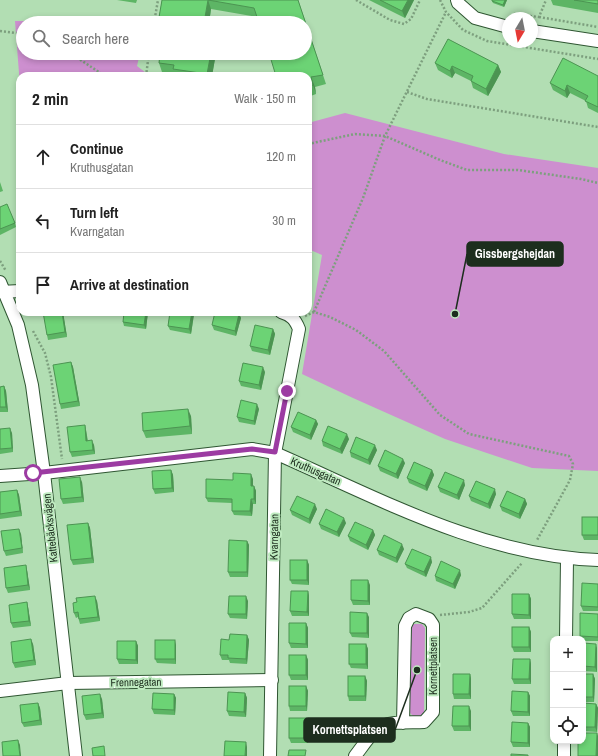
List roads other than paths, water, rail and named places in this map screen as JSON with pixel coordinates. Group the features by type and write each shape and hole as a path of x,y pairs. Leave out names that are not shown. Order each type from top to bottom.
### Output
{"street":[{"path":"457,0 458,3 475,18 502,25"},
{"path":"538,32 598,41"},
{"path":"2,289 16,291"},
{"name":"Kattebäcksvägen","path":"2,289 18,325 32,384 44,473 76,756"},
{"name":"Kvarngatan","path":"270,756 275,452 299,329 295,320 290,316"},
{"name":"Kruthusgatan","path":"0,476 64,471 252,449 275,452 421,518 475,537 531,552 567,559 598,560"},
{"path":"566,636 567,559"},
{"name":"Kornettplatsen","path":"355,756 378,728 390,724 424,722 433,712 433,625 429,619 416,614 409,618 405,626 403,723"},
{"name":"Frennegatan","path":"0,691 68,683 272,680"},
{"path":"564,744 564,756"}],"place":[{"name":"Gissbergshejdan","path":"455,314"},
{"name":"Kornettsplatsen","path":"417,670"}]}
